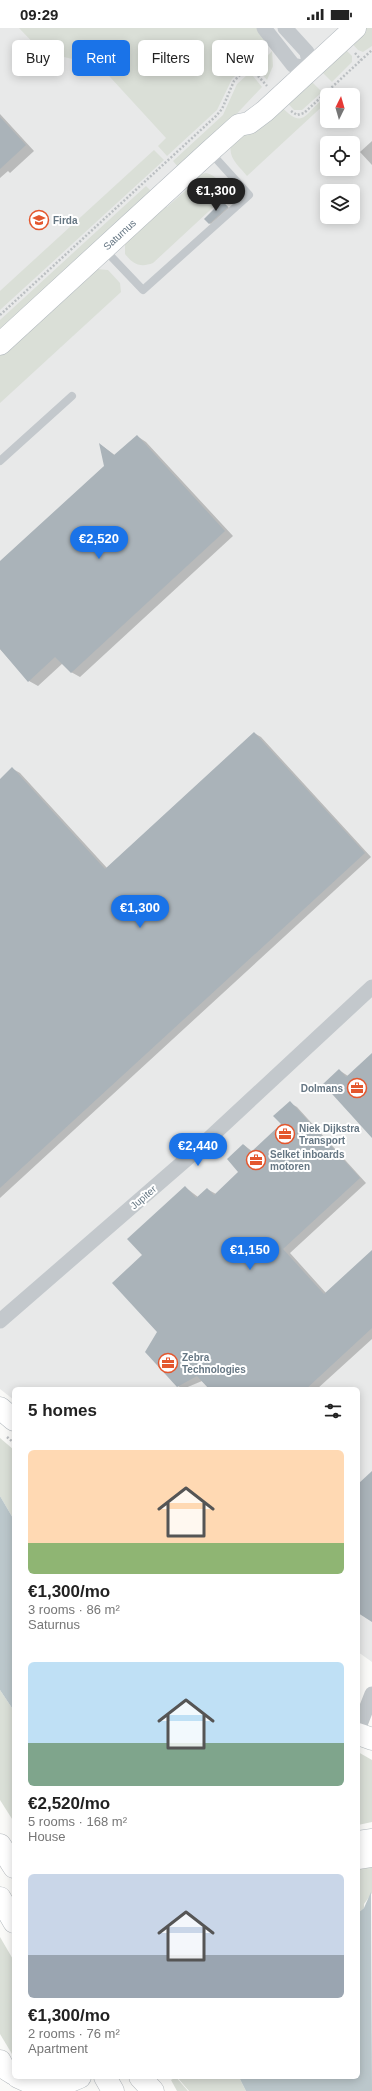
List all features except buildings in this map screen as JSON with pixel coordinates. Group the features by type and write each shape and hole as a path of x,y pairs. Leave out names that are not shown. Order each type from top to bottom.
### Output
{"main road":[{"name":"Saturnus","path":"0,344 239,125 249,123 265,111 303,62 333,28"},
{"name":"Saturnus","path":"303,62 355,28"},
{"path":"0,1408 12,1418"},
{"path":"360,1842 372,1840"},
{"path":"0,1845 12,1863"},
{"path":"360,1858 372,1856"},
{"path":"0,1898 12,1919"},
{"path":"9,2070 14,2091"},
{"path":"25,2079 38,2086 52,2089 75,2079"},
{"path":"106,2079 113,2091"},
{"path":"141,2079 148,2091"},
{"path":"142,2079 153,2091"}],"street":[{"path":"264,28 303,62"},
{"path":"285,28 303,62"},
{"name":"Jupiter","path":"0,1321 189,1157 372,987"},
{"path":"363,1728 372,1694"}],"lane":[{"path":"104,248 144,290 249,195 210,151"},
{"path":"0,461 72,396"}],"path":[{"path":"287,107 294,114 304,113 372,50"},
{"path":"0,315 216,116 222,109 234,80 238,76"},
{"path":"258,76 265,84"}],"shaded area":[{"path":"0,28 372,28 372,1662 360,1653 360,1387 12,1387 12,1398 0,1389"},
{"path":"19,28 257,28 267,40 212,40 212,76 235,76 232,79 217,110 167,156 158,146 166,138 109,76 130,76 130,40 72,40 72,59 64,57 64,40 30,40"},
{"path":"362,28 372,28 372,46 363,52 358,50 349,40"},
{"path":"342,46 352,56 352,62 332,82 318,68"},
{"path":"272,51 273,66 267,80 263,76 268,76 268,55"},
{"path":"246,76 253,76 262,87 229,122 179,168 173,161 223,115 237,84"},
{"path":"308,78 320,90 320,94 302,110 294,110 284,99"},
{"path":"319,102 320,108 247,176 235,162 230,150 231,145 279,104 288,113 300,118 304,117"},
{"path":"154,150 164,160 0,310 0,291"},
{"path":"206,173 211,174 218,179 222,191 221,200 153,263 141,265 134,263 125,254 125,243 165,205 167,207 192,185 189,182 198,175"},
{"path":"146,186 152,192 0,332 0,320"},
{"path":"97,269 108,270 120,283 121,292 0,403 0,355 90,272"},
{"path":"0,1438 12,1448 12,1517 0,1496"},
{"path":"0,1496 12,1517 12,1708 0,1690"},
{"path":"0,1690 12,1708 12,1819 0,1800"},
{"path":"360,1753 372,1760 372,1822 360,1825"},
{"path":"372,1863 372,1893 364,1904 364,1908 360,1911 360,1866"},
{"path":"371,1892 372,2091 246,2091 240,2079 360,2079 360,1911 364,1908"},
{"path":"0,1937 12,1958 12,2054 0,2034"},
{"path":"178,2079 188,2091 177,2091 171,2080"},
{"path":"179,2079 240,2079 246,2091 189,2091"}],"place":[{"name":"Firda","path":"39,220"},
{"name":"Dolmans","path":"357,1088"},
{"name":"Niek Dijkstra Transport","path":"285,1134"},
{"name":"Selket inboards motoren","path":"256,1160"},
{"name":"Zebra Technologies","path":"168,1363"}]}
